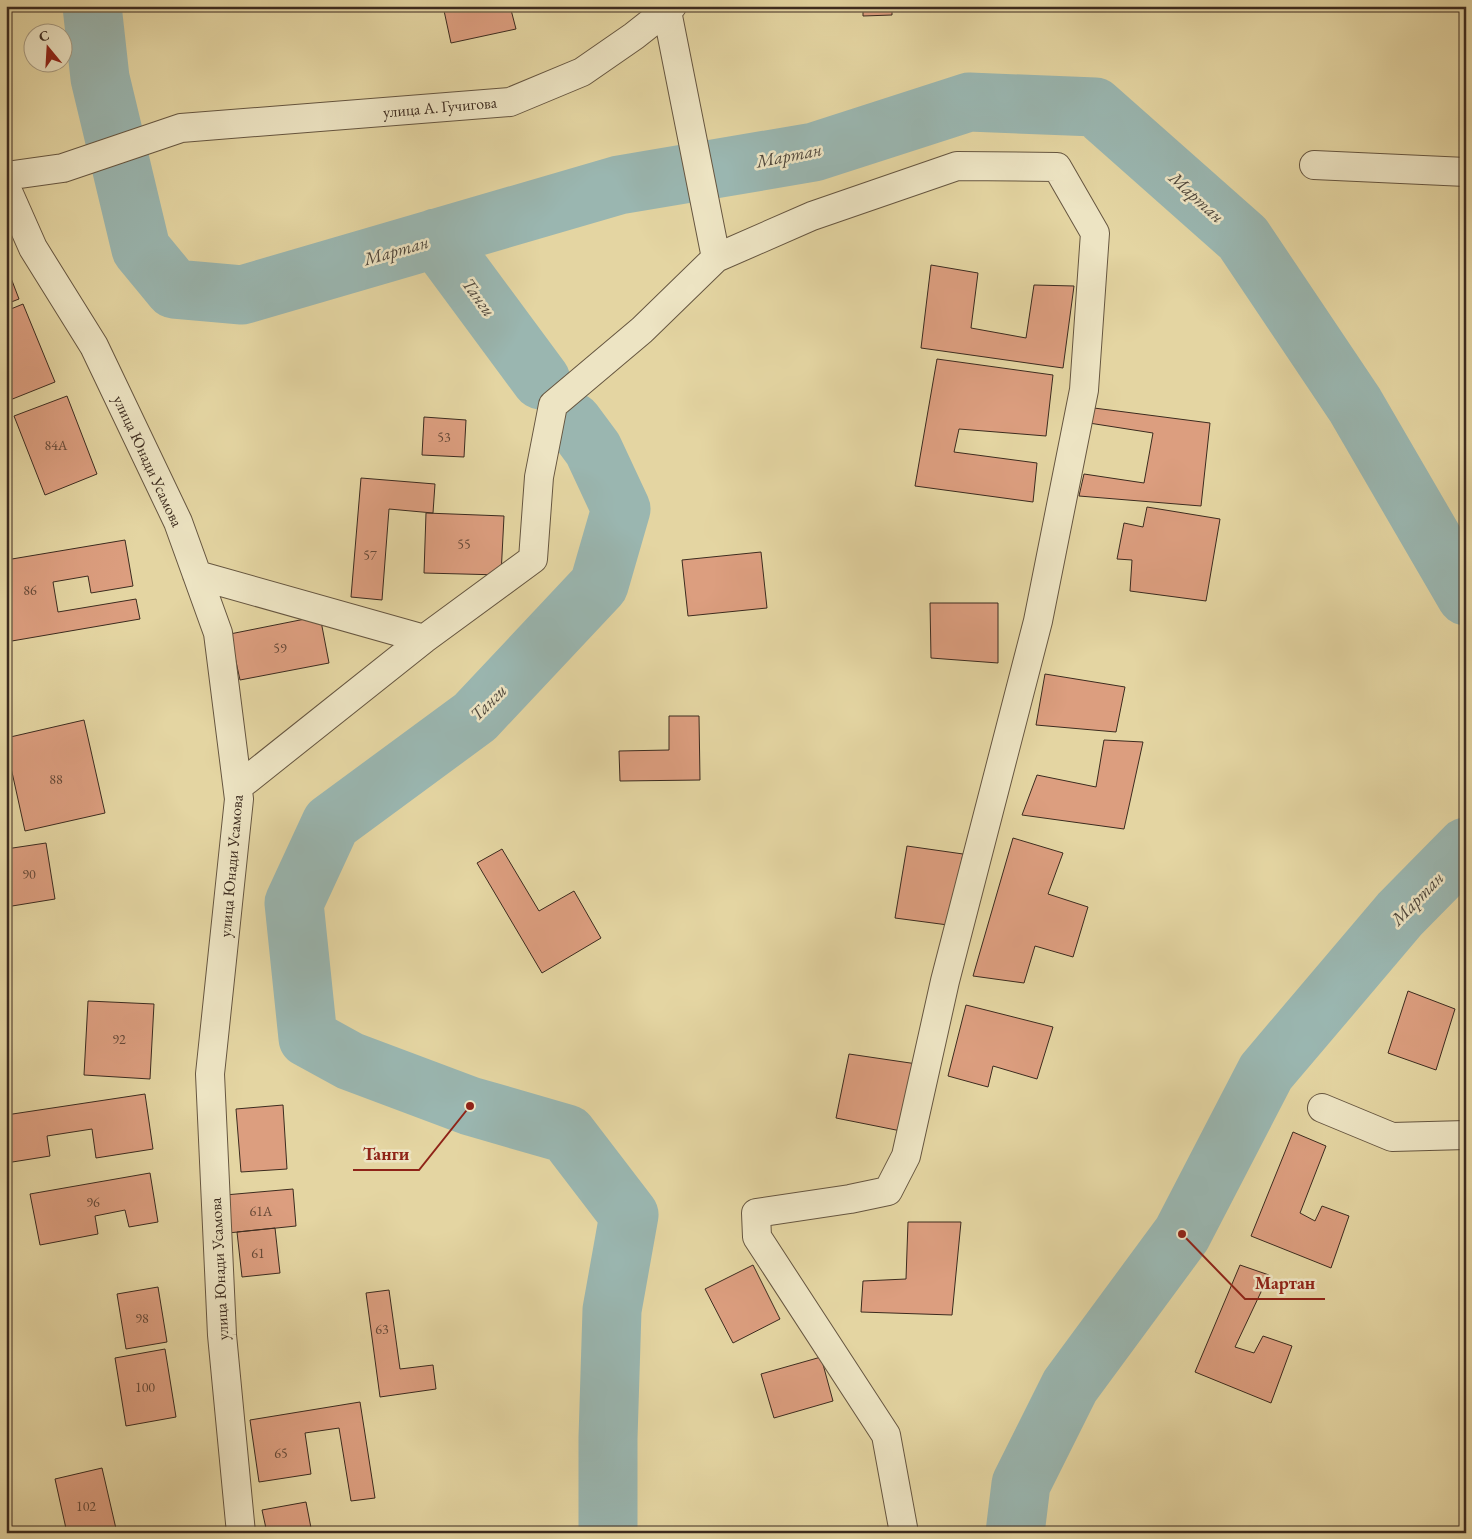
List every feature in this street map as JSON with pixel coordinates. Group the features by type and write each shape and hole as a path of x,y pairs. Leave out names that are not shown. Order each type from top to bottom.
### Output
{"street":[{"path":"670,8 688,118 716,258"},
{"name":"улица А. Гучигова","path":"6,176 63,168 181,128 510,102 582,72 670,8"},
{"path":"1314,165 1466,172"},
{"path":"238,787 424,639 533,559 539,477 553,405 642,330 716,258 812,216 957,166 1057,167 1095,233 1084,390 1040,612 945,981 906,1156 888,1191 850,1199 756,1213 757,1237 886,1434 904,1533"},
{"name":"улица Юнади Усамова","path":"6,187 33,248 94,346 178,522 218,633 239,799 210,1074 222,1336 241,1533"},
{"path":"197,575 424,639"},
{"path":"1322,1108 1392,1137 1466,1134"}],"building":[{"path":"443,6 510,6 516,29 451,43"},
{"path":"863,6 892,6 892,15 863,16"},
{"path":"6,265 19,299 6,304"},
{"path":"931,265 978,273 971,328 1026,338 1034,285 1074,286 1063,368 921,348"},
{"path":"23,304 55,382 10,400 6,390 6,311"},
{"path":"937,359 1053,375 1046,436 959,429 954,452 1037,463 1033,502 915,486"},
{"path":"67,396 97,474 45,495 14,416"},
{"path":"1094,408 1210,423 1201,506 1079,496 1084,474 1144,483 1153,433 1089,423"},
{"path":"424,417 466,420 464,457 422,455"},
{"path":"361,478 435,484 433,513 389,509 382,600 351,597"},
{"path":"1147,507 1220,519 1206,601 1130,591 1132,560 1117,559 1124,523 1143,527"},
{"path":"426,513 504,516 501,575 424,573"},
{"path":"125,540 133,586 91,593 88,576 53,582 58,612 136,599 140,619 6,642 6,560"},
{"path":"761,552 767,608 688,616 682,560"},
{"path":"930,603 998,603 998,663 931,658"},
{"path":"320,616 329,663 240,680 230,634"},
{"path":"1045,674 1125,687 1116,732 1036,725"},
{"path":"669,716 699,716 700,780 620,781 619,751 669,750"},
{"path":"84,720 105,813 25,831 6,738"},
{"path":"1104,740 1143,742 1124,829 1022,815 1037,775 1096,787"},
{"path":"1013,838 1063,853 1048,894 1088,907 1073,957 1035,946 1024,983 973,976"},
{"path":"46,843 55,899 6,907 6,849"},
{"path":"907,846 963,854 948,925 895,918"},
{"path":"502,849 539,911 574,891 601,938 542,973 477,863"},
{"path":"1408,991 1455,1009 1436,1070 1388,1053"},
{"path":"88,1001 154,1004 150,1079 84,1075"},
{"path":"966,1005 1053,1027 1037,1079 993,1066 988,1087 948,1076"},
{"path":"849,1054 917,1064 901,1131 836,1118"},
{"path":"145,1094 153,1149 96,1158 92,1129 47,1136 50,1156 6,1163 6,1115"},
{"path":"283,1105 287,1169 241,1172 236,1109"},
{"path":"1293,1132 1326,1146 1300,1213 1315,1221 1322,1206 1349,1216 1331,1268 1251,1236"},
{"path":"150,1173 158,1222 129,1227 125,1210 95,1216 98,1234 40,1245 30,1194"},
{"path":"293,1189 296,1226 228,1233 225,1195"},
{"path":"908,1222 961,1222 952,1315 861,1312 863,1281 906,1279"},
{"path":"275,1228 280,1273 242,1277 237,1232"},
{"path":"753,1265 780,1319 733,1343 705,1289"},
{"path":"1240,1265 1269,1275 1235,1347 1254,1353 1263,1336 1292,1346 1271,1403 1195,1372"},
{"path":"158,1287 167,1342 126,1349 117,1294"},
{"path":"389,1290 400,1369 433,1365 436,1389 380,1397 366,1293"},
{"path":"165,1349 176,1417 126,1426 115,1358"},
{"path":"821,1357 833,1401 774,1418 761,1374"},
{"path":"360,1402 375,1498 351,1501 339,1428 305,1433 311,1474 259,1482 250,1420"},
{"path":"102,1468 117,1533 67,1533 55,1479"},
{"path":"306,1502 312,1533 267,1533 262,1510"}],"waterway":[{"name":"Мартан","path":"92,6 100,78 141,249 174,289 242,295 619,185 814,152 969,102 1095,107 1243,238 1355,405 1466,596"},
{"name":"Танги","path":"436,238 541,380"},
{"name":"Танги","path":"573,422 593,449 621,509 599,585 475,717 331,823 294,903 308,1038 350,1061 470,1106 567,1134 629,1215 612,1310 608,1438 608,1533"},
{"name":"Мартан","path":"1015,1533 1021,1484 1070,1386 1182,1234 1266,1072 1400,914 1466,847"}],"place":[{"name":"Танги","path":"470,1106"},
{"name":"Мартан","path":"1182,1234"}]}
